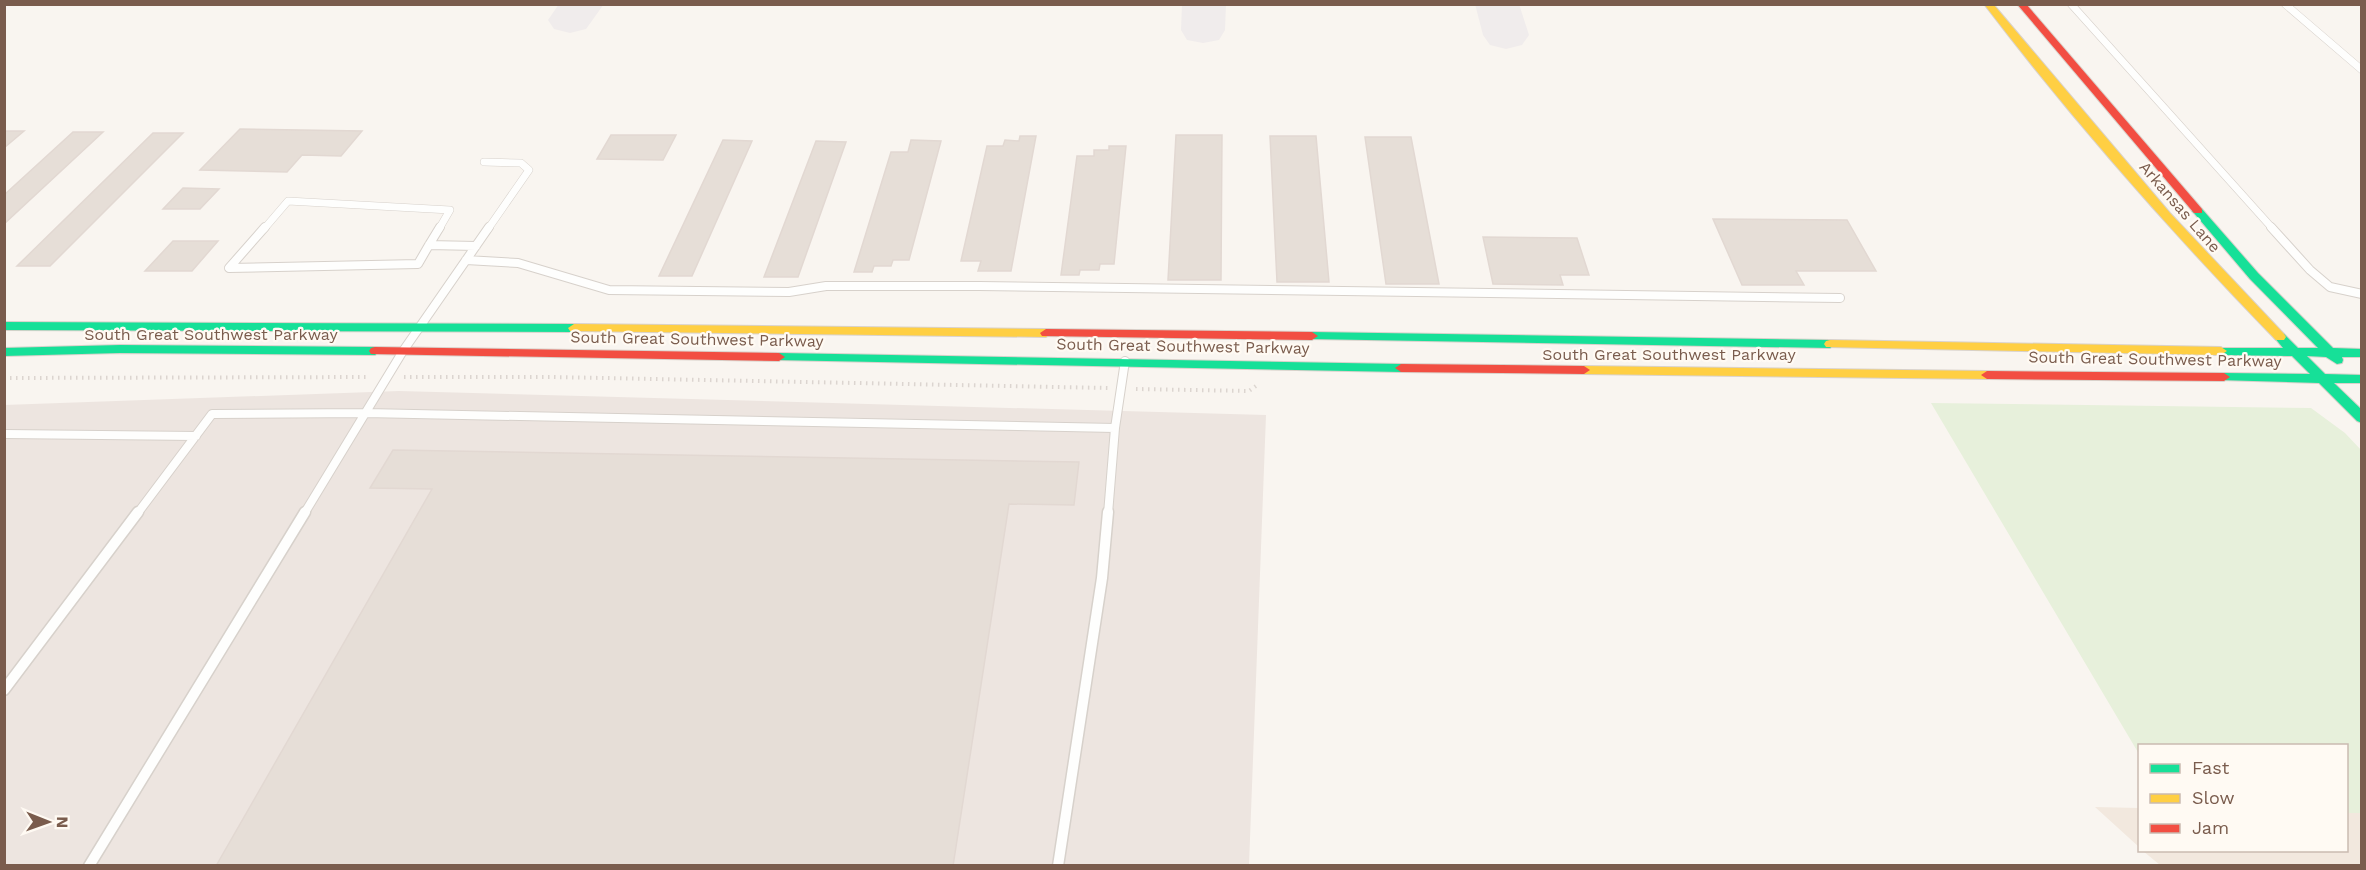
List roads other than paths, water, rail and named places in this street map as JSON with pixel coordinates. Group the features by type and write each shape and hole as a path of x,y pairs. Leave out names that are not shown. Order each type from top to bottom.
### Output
{"main road":[{"name":"Arkansas Lane","path":"1988,4 2130,176 2218,275 2361,418"},
{"name":"Arkansas Lane","path":"2021,4 2254,276 2360,380"},
{"name":"South Great Southwest Parkway","path":"4,326 420,326 1462,353 1892,372 2360,380"},
{"name":"South Great Southwest Parkway","path":"4,352 120,349 403,351 1125,361 1877,346 2361,353"},
{"path":"1877,346 1892,372"}],"lane":[{"path":"2071,4 2310,270 2330,287 2361,294"},
{"path":"2285,4 2361,70"},
{"path":"89,866 403,351 530,170 521,164 484,162"},
{"path":"288,201 450,210 429,245 418,264 229,268 288,201"},
{"path":"429,245 476,246"},
{"path":"466,260 518,263 609,290 789,292 826,286 991,286 1840,298"},
{"path":"1058,866 1102,578 1115,428 1125,361"},
{"path":"4,690 212,414 366,413 1115,428"},
{"path":"4,434 196,436"}]}
